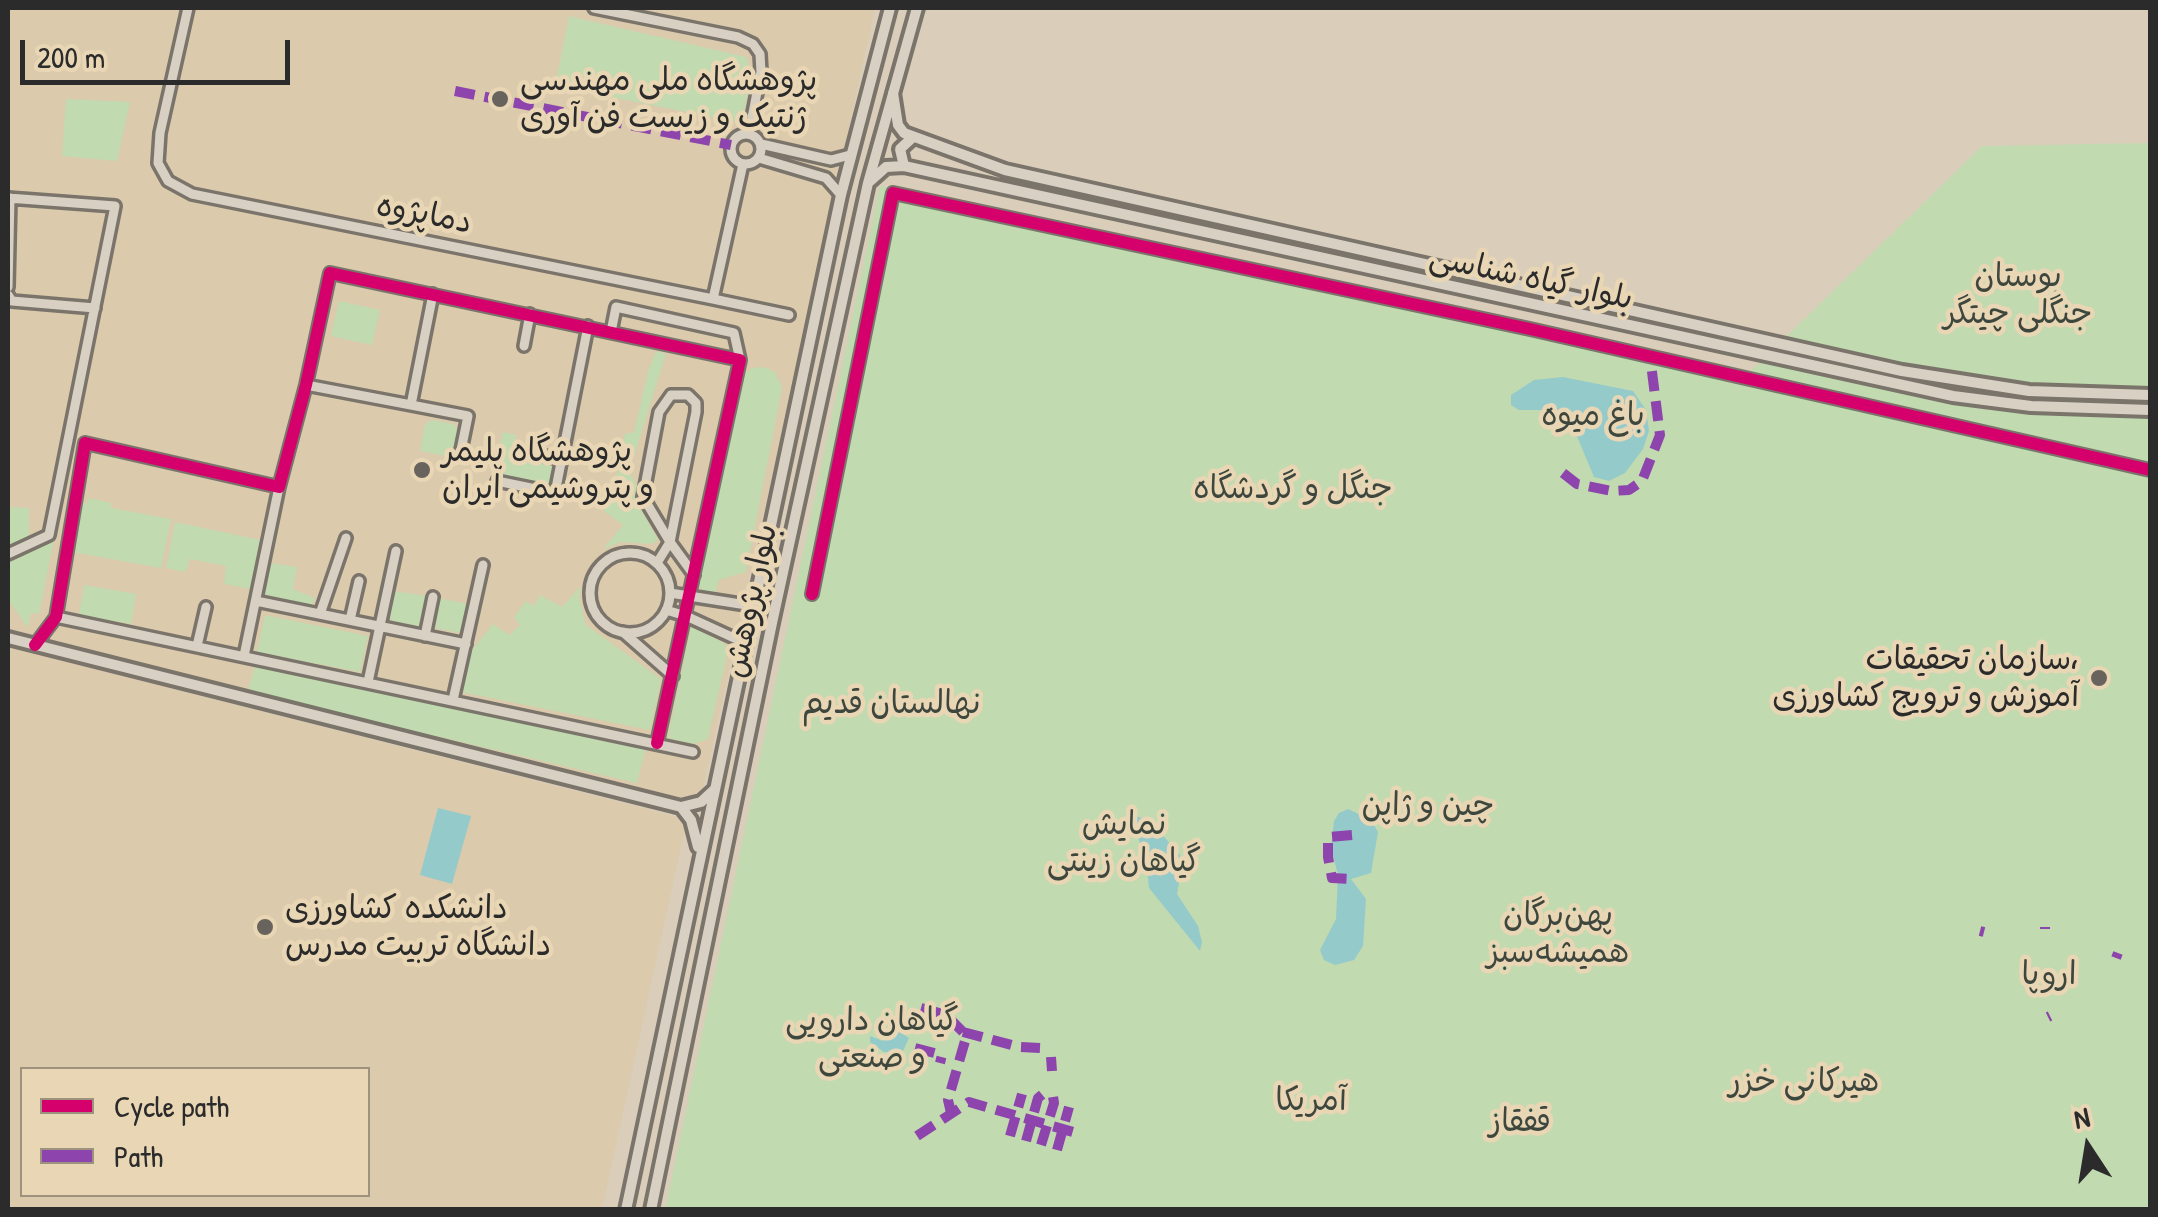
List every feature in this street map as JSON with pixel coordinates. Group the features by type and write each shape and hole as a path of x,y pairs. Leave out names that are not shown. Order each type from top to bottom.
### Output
{"street":[{"name":"دماپژوه","path":"188,8 160,133 158,163 168,181 192,194 714,299"},
{"path":"594,8 753,44 760,54 761,72 749,134"},
{"name":"بلوار پژوهش","path":"626,1210 841,196 888,8"},
{"name":"بلوار پژوهش","path":"650,1210 868,183 917,11"},
{"path":"868,183 886,167 904,166 900,148 912,138 898,126 893,93"},
{"path":"743,164 734,158 732,143 739,135 749,134 761,144 830,160 850,155"},
{"name":"بلوار گیاه شناسی","path":"912,138 1005,170 1902,371 2029,391 2150,396"},
{"path":"758,158 761,144"},
{"path":"743,164 758,158 826,178 841,196"},
{"path":"743,164 714,299 789,315"},
{"name":"بلوار گیاه شناسی","path":"904,166 1952,396 2031,406 2150,410"},
{"path":"812,594 893,193 1514,326 2150,470"},
{"path":"8,287 9,198 116,206 49,535 8,554"},
{"path":"244,656 330,273 740,360"},
{"path":"410,405 433,294"},
{"path":"8,295 12,301 95,308"},
{"path":"612,332 616,306 734,333 740,360 658,743"},
{"path":"524,346 530,314"},
{"path":"497,482 555,493 588,326"},
{"path":"306,385 468,416 460,455"},
{"path":"656,563 670,542 696,412 696,403 688,395 671,395 661,406 643,498 670,542 694,575"},
{"path":"34,645 56,616 85,444 279,487"},
{"path":"518,452 562,459"},
{"path":"320,614 346,538"},
{"path":"368,682 396,552"},
{"path":"623,632 648,628 666,610 670,593 665,573 645,556 619,554 606,560 591,582 590,595 600,620 623,632 673,676"},
{"path":"453,700 483,565"},
{"path":"350,620 358,581"},
{"path":"670,593 753,606"},
{"path":"425,636 433,597"},
{"path":"256,601 466,644"},
{"path":"197,646 206,607"},
{"path":"666,610 745,643"},
{"path":"56,616 693,752"},
{"path":"9,635 34,645 681,807 701,802 714,790"},
{"path":"681,807 691,820 700,854"}],"shaded area":[{"path":"8,8 875,8 702,793 683,802 8,632"},
{"name":"دانشکده کشاورزی دانشگاه تربیت مدرس","path":"8,647 682,818 686,824 602,1209 8,1209"}],"green space":[{"path":"569,16 746,57 750,80 742,123 555,86"},
{"path":"66,99 130,102 117,161 62,156"},
{"name":"بوستان جنگلی چیتگر","path":"2150,143 2150,464 1751,371 1982,146"},
{"path":"880,186 924,192 2150,468 2150,1209 665,1210"},
{"path":"339,301 380,310 372,345 331,336"},
{"path":"656,351 666,354 629,472 637,485 634,496 658,540 651,544 621,542 603,549 623,525 604,511 603,499 619,470 608,462 618,453 626,433 634,433"},
{"path":"764,367 775,372 782,388 746,572 719,580 715,594 704,593 699,585 743,374"},
{"path":"432,420 453,424 458,429 452,457 420,451 425,424"},
{"path":"503,432 516,435 513,456 554,464 549,486 493,476"},
{"path":"88,498 111,503 111,508 171,519 161,568 72,552 81,502 87,503"},
{"path":"8,507 29,508 29,536 8,546"},
{"path":"175,522 260,540 250,589 224,584 226,566 190,559 185,572 166,568"},
{"path":"54,539 39,614 31,613 28,628 8,599 8,562"},
{"path":"271,563 297,567 293,589 315,598 311,606 263,594"},
{"path":"84,585 136,594 131,624 79,615"},
{"path":"581,586 579,598 586,625 661,679 650,730 461,692 468,655 493,624 509,635 520,625 514,617 526,601 534,606 540,595 562,607"},
{"path":"394,591 427,596 418,626 393,621 389,616"},
{"path":"439,598 467,604 461,633 435,628"},
{"path":"265,615 368,636 360,672 257,652"},
{"path":"695,623 707,628 707,634 728,650 708,739 693,744 668,738"},
{"path":"256,664 646,748 637,783 247,692"}],"water":[{"path":"1563,377 1633,391 1646,410 1649,431 1643,449 1625,473 1609,481 1594,477 1571,422 1559,414 1519,410 1511,405 1511,395 1534,380"},
{"path":"438,808 471,816 452,884 420,875"},
{"path":"1348,809 1371,820 1378,832 1371,873 1351,879 1366,899 1363,946 1354,960 1335,965 1324,960 1320,950 1336,919 1338,875 1331,848 1334,821"},
{"path":"1134,816 1159,831 1180,855 1177,894 1198,926 1200,951 1149,888 1138,828 1132,824"},
{"path":"898,1031 909,1038 902,1053 884,1052 870,1042 870,1036 883,1041 888,1032"}],"marked path":[{"path":"455,91 731,145"},
{"path":"1563,473 1577,484 1612,491 1629,490 1642,481 1660,435 1650,356"},
{"path":"1352,835 1328,837 1328,857 1332,878 1355,879"},
{"path":"1980,931 1984,932"},
{"path":"2116,958 2118,953"},
{"path":"921,1008 946,1015 963,1032 965,1041 948,1100 951,1113"},
{"path":"963,1032 1019,1047 1040,1048"},
{"path":"915,1048 942,1055 940,1063"},
{"path":"1051,1057 1052,1071"},
{"path":"1026,1141 1038,1098 1049,1089"},
{"path":"1041,1145 1054,1103 1052,1090"},
{"path":"1010,1136 1022,1094"},
{"path":"917,1136 969,1102 1080,1134"},
{"path":"1057,1150 1069,1107"}],"cycle path":[{"path":"812,594 893,193 1530,329 2150,470"},
{"path":"35,645 56,617 85,443 279,487 330,273 740,360 657,743"}],"place":[{"name":"پژوهشگاه ملی مهندسی ژنتیک و زیست فن آوری","path":"500,99"},
{"name":"پژوهشگاه پلیمر و پتروشیمی ایران","path":"422,470"},
{"name":"سازمان تحقیقات، آموزش و ترویج کشاورزی","path":"2099,678"},
{"name":"دانشکده کشاورزی دانشگاه تربیت مدرس","path":"265,927"}],"park label":[{"name":"باغ میوه","path":"1593,416"},
{"name":"جنگل و گردشگاه","path":"1293,489"},
{"name":"نهالستان قدیم","path":"892,704"},
{"name":"چین و ژاپن","path":"1428,806"},
{"name":"نمایش گیاهان زینتی","path":"1124,844"},
{"name":"پهن‌برگان همیشه‌سبز","path":"1558,934"},
{"name":"اروپا","path":"2049,975"},
{"name":"گیاهان دارویی و صنعتی","path":"872,1040"},
{"name":"هیرکانی خزر","path":"1804,1082"},
{"name":"آمریکا","path":"1311,1101"},
{"name":"قفقاز","path":"1520,1122"}]}
